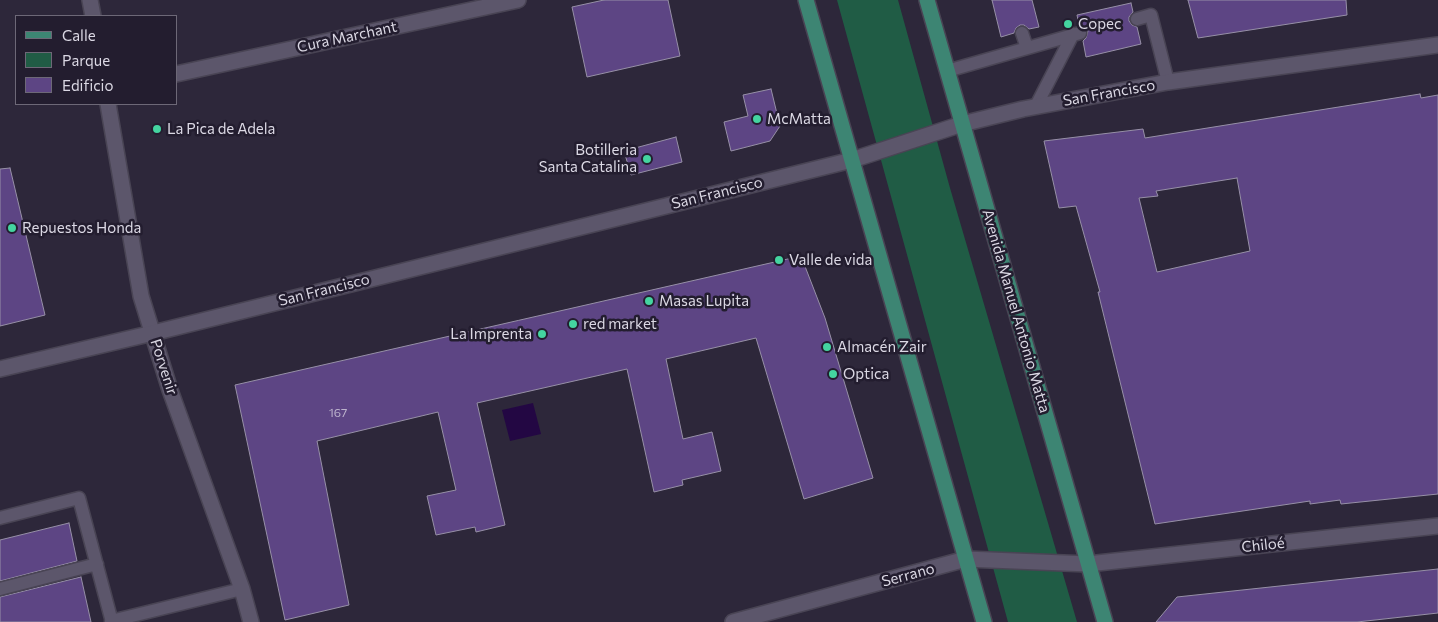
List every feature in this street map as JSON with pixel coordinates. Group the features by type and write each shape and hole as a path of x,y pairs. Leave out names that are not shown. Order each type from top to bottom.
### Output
{"main road":[{"path":"806,0 984,622"},
{"name":"Avenida Manuel Antonio Matta","path":"927,0 1105,622"}],"street":[{"path":"90,0 93,15"},
{"name":"Cura Marchant","path":"178,74 518,0"},
{"name":"San Francisco","path":"0,369 852,160 962,124 1036,106 1168,82 1438,45"},
{"name":"Porvenir","path":"108,105 142,296 152,333 170,390 242,589 251,622"},
{"name":"Chiloé","path":"1088,564 1438,526"},
{"name":"Serrano","path":"733,622 966,559 1088,564"}],"lane":[{"path":"1137,19 1151,15 1168,82"},
{"path":"1022,33 1027,48"},
{"path":"947,71 1076,34 1036,106"},
{"path":"0,518 80,498 112,621 242,589"},
{"path":"0,589 97,564"}],"green space":[{"path":"837,0 898,0 950,188 1077,622 1008,622"}],"shaded area":[{"path":"533,403 541,434 510,441 502,410"}],"building":[{"path":"604,0 668,0 680,56 587,77 572,7"},
{"path":"992,0 1032,0 1039,27 1029,29 1024,25 1020,25 1014,33 1001,37"},
{"path":"1188,0 1346,0 1347,15 1198,38"},
{"path":"1131,3 1133,12 1129,17 1129,21 1137,27 1141,44 1086,57 1083,41 1088,31 1085,27 1079,25 1077,15"},
{"name":"McMatta","path":"771,89 780,126 770,141 731,151 724,122 748,116 743,95"},
{"path":"1420,94 1421,98 1438,95 1438,494 1341,504 1340,500 1310,504 1310,501 1155,524 1098,292 1100,292 1076,206 1059,208 1044,141 1143,129 1145,138","holes":["1237,178 1250,251 1157,272 1139,198 1158,196 1156,191"]},
{"path":"676,137 682,162 631,175 624,151"},
{"name":"Repuestos Honda","path":"10,168 45,315 0,326 0,169"},
{"path":"801,256 825,318 873,478 804,499 756,338 666,359 683,439 712,432 721,471 682,480 683,485 654,492 627,369 477,403 505,525 476,532 475,527 436,535 427,496 456,490 438,412 317,441 349,605 285,620 235,385"},
{"path":"69,523 77,561 0,581 0,540"},
{"path":"1438,569 1438,613 1357,622 1156,622 1177,597"},
{"path":"81,577 91,622 0,622 0,597"}],"place":[{"name":"Copec","path":"1068,24"},
{"name":"McMatta","path":"757,119"},
{"name":"La Pica de Adela","path":"157,129"},
{"name":"Botilleria Santa Catalina","path":"647,159"},
{"name":"Repuestos Honda","path":"12,228"},
{"name":"Valle de vida","path":"779,260"},
{"name":"Masas Lupita","path":"649,301"},
{"name":"red market","path":"573,324"},
{"name":"La Imprenta","path":"542,334"},
{"name":"Almacén Zair","path":"827,347"},
{"name":"Optica","path":"833,374"}]}
